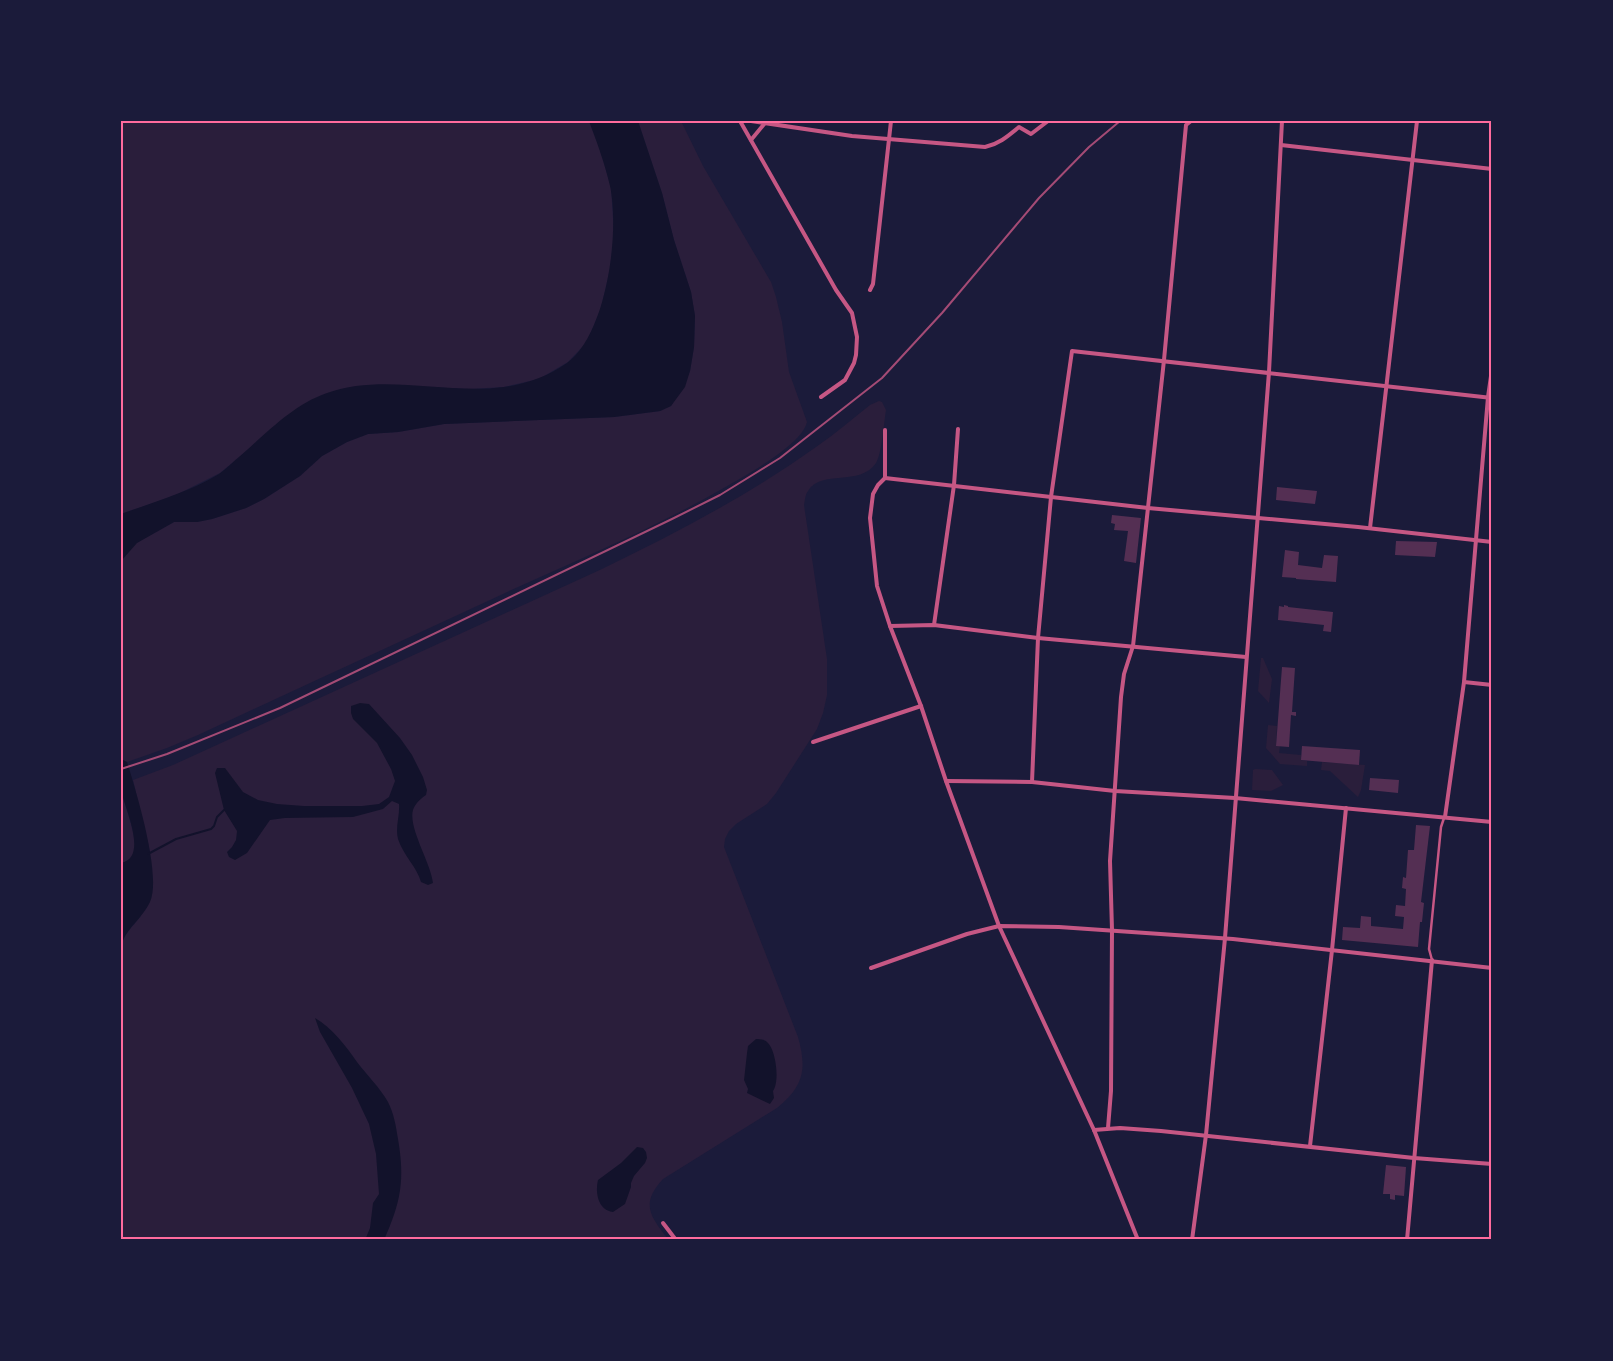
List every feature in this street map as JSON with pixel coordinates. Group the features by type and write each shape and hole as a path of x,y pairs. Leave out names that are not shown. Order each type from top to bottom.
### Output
{"street":[{"path":"740,121 836,290 852,313 857,342 854,364 845,380 821,397"},
{"path":"751,121 852,136 985,147 995,145 1019,127 1031,134 1048,121"},
{"path":"870,290 873,284 891,121"},
{"path":"1108,1128 1111,1091 1112,930 1110,860 1121,697 1124,674 1133,646 1164,360 1186,125 1191,121"},
{"path":"1192,1240 1206,1135 1225,938 1270,372 1282,121"},
{"path":"1370,528 1417,121"},
{"path":"751,140 765,123"},
{"path":"1281,145 1492,169"},
{"path":"1032,782 1038,638 1051,497 1072,351 1490,397"},
{"path":"1407,1240 1432,960 1429,948 1441,827 1445,818 1464,682 1492,369"},
{"path":"934,625 954,485 958,429"},
{"path":"885,430 885,478 873,494 870,518 878,586 890,626 921,706 999,926 1094,1130 1138,1240"},
{"path":"885,478 1148,508 1370,528 1492,542"},
{"path":"890,626 934,625 1038,638 1246,658"},
{"path":"1464,682 1492,685"},
{"path":"813,742 921,706"},
{"path":"946,780 1032,782 1115,791 1235,798 1492,822"},
{"path":"1310,1146 1346,808"},
{"path":"871,968 967,934 999,926 1112,930 1225,938 1492,968"},
{"path":"1094,1130 1108,1128 1133,1129 1206,1135 1414,1158 1492,1164"},
{"path":"663,1223 676,1240"}],"shaded area":[{"path":"121,121 589,121 611,187 614,234 610,269 601,308 587,342 568,362 539,379 504,387 470,389 376,385 249,449 220,473 176,495 121,514"},
{"path":"589,121 638,121 662,193 674,240 691,292 695,316 694,347 690,371 685,387 671,406 660,411 614,417 444,424 398,432 368,434 347,442 322,456 300,476 246,508 197,522 174,522 137,543 121,561 121,514 184,491 219,474 280,420 314,398 349,387 371,385 393,384 482,389 504,387 537,379 567,363 581,349 592,330 601,306 611,255 613,206 610,186"},
{"path":"638,121 681,121 703,166 771,282 782,322 789,372 807,422 803,431 786,448 762,466 652,526 198,735 127,762 121,759 121,561 136,543 174,522 197,522 246,508 300,476 322,456 347,442 368,434 398,432 444,424 614,417 660,411 671,406 690,371 694,347 695,316 691,292 674,240 662,193"},
{"path":"879,401 882,402 886,410 881,445 876,463 869,470 860,474 814,484 807,493 804,505 827,659 827,695 823,713 817,729 776,793 767,804 736,824 729,831 724,847 798,1037 802,1058 801,1076 793,1092 777,1108 663,1179 652,1196 650,1210 657,1224 669,1240 121,1240 121,946 124,936 141,916 150,853 133,780 173,765 602,569 712,512 765,481 823,442 870,405"},
{"path":"1261,658 1263,658 1272,679 1269,703 1258,691"},
{"path":"360,703 369,704 400,738 412,755 423,777 427,790 426,795 415,806 412,817 433,883 428,885 421,882 400,845 397,830 399,804 392,801 383,809 353,817 270,820 247,853 235,860 229,857 227,852 236,840 237,831 224,810 215,773 217,768 225,768 243,792 258,800 277,804 362,806 379,804 389,797 395,781 391,769 377,743 353,719 351,713 351,706"},
{"path":"1268,725 1277,726 1276,746 1280,746 1279,753 1301,755 1301,760 1307,761 1307,766 1280,764 1266,748"},
{"path":"121,759 127,762 141,812 150,853 153,889 147,908 127,934 121,946 121,863 129,859 133,852 134,843 131,822 121,790"},
{"path":"1322,762 1365,765 1358,797 1330,771 1321,770"},
{"path":"1253,770 1272,770 1283,785 1271,791 1252,790"},
{"path":"121,792 130,821 135,850 132,857 126,862 121,863"},
{"path":"315,1018 333,1032 343,1044 385,1097 393,1116 400,1154 401,1179 398,1202 384,1240 365,1240 370,1228 373,1203 379,1194 376,1154 369,1124 352,1088 320,1032"},
{"path":"756,1039 767,1042 775,1058 777,1073 773,1091 774,1098 770,1104 747,1093 748,1089 744,1080 748,1046"},
{"path":"637,1147 643,1148 646,1152 647,1158 645,1163 634,1176 625,1204 613,1212 608,1211 601,1204 597,1195 598,1180 621,1163"}],"building":[{"path":"1277,487 1317,491 1315,504 1276,500"},
{"path":"1112,515 1141,518 1136,563 1124,561 1128,531 1114,530 1115,524 1111,523"},
{"path":"1396,541 1437,542 1435,557 1395,555"},
{"path":"1285,550 1299,552 1298,565 1322,568 1324,555 1338,556 1336,582 1282,577"},
{"path":"1284,605 1333,612 1331,632 1323,631 1324,625 1278,620 1279,606 1284,607"},
{"path":"1282,667 1295,668 1292,712 1296,712 1296,716 1291,715 1289,747 1276,746"},
{"path":"1302,746 1360,750 1359,765 1301,760"},
{"path":"1370,778 1399,780 1398,793 1369,790"},
{"path":"1416,825 1430,826 1421,902 1424,903 1418,947 1342,940 1343,927 1360,928 1361,916 1371,917 1371,926 1403,929 1404,917 1395,916 1396,905 1405,906 1406,889 1402,888 1403,877 1406,878 1408,850 1414,850"},
{"path":"1386,1165 1406,1167 1404,1196 1395,1195 1395,1200 1390,1199 1390,1194 1383,1194"}],"waterway":[{"path":"148,854 176,839 211,829 217,817 224,810"}],"railway":[{"path":"121,769 167,754 280,708 672,519 720,495 780,458 882,378 942,313 1039,198 1089,147 1120,121"}]}
